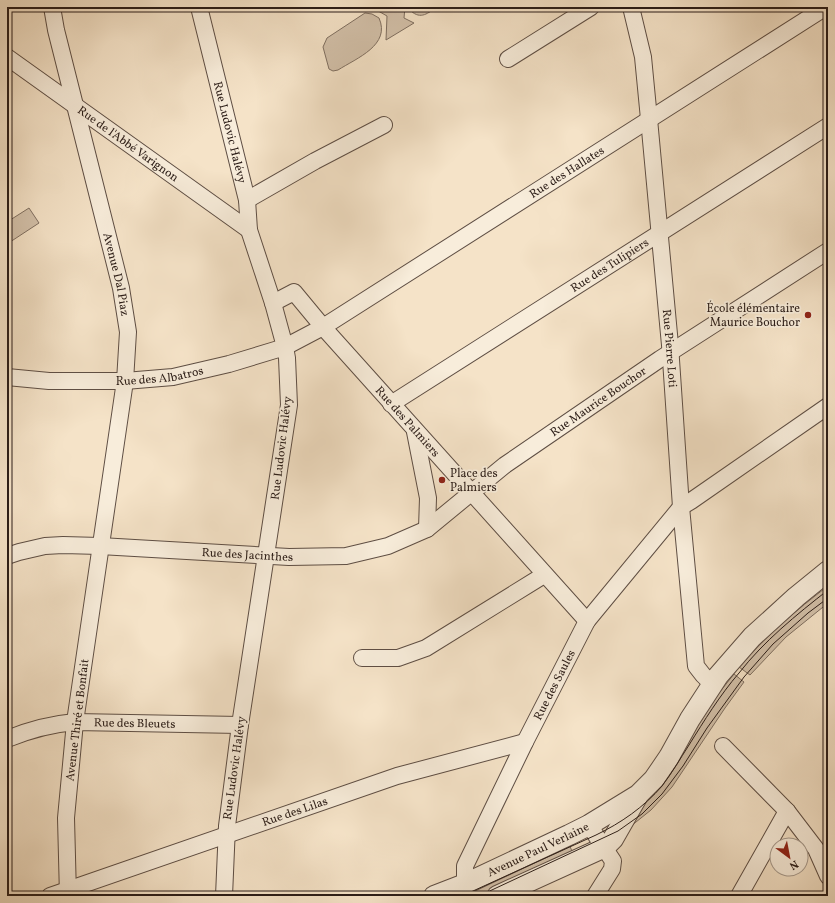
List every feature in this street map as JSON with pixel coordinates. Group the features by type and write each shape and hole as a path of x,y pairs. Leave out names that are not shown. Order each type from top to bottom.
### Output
{"street":[{"name":"Avenue Dal Piaz","path":"52,7 121,288 128,332 125,381 100,546"},
{"name":"Rue Ludovic Halévy","path":"199,7 247,200 249,230 273,303 285,347 287,358 289,404 240,725 226,835 224,896"},
{"path":"508,59 591,7"},
{"name":"Rue Pierre Loti","path":"631,7 643,57 650,119 670,354 681,507 696,666 713,684"},
{"name":"Rue des Hallates","path":"306,336 323,327 826,7"},
{"name":"Rue de l'Abbé Varignon","path":"7,57 249,230"},
{"path":"247,200 315,161 384,125"},
{"name":"Rue des Tulipiers","path":"391,404 828,126"},
{"name":"Rue Maurice Bouchor","path":"472,492 505,465 670,354 828,251"},
{"name":"Rue des Palmiers","path":"273,303 294,292 391,404 587,621"},
{"name":"Rue des Albatros","path":"7,377 50,381 125,381 173,377 229,364 285,347 306,336"},
{"name":"Rue des Saules","path":"465,884 465,866 525,742 587,621 681,507 692,501 828,406"},
{"path":"415,430 428,498 427,529"},
{"name":"Rue des Jacinthes","path":"7,556 45,546 63,545 290,557 346,556 388,546 427,529 472,492"},
{"name":"Avenue Thiré et Bonfait","path":"68,893 66,818 75,722 100,546"},
{"name":"Avenue Paul Verlaine","path":"434,896 465,884 589,824 638,795 654,779 669,757 690,719 718,676 752,638 796,597 828,571"},
{"path":"362,658 398,658 426,648 544,575"},
{"name":"Rue des Bleuets","path":"7,739 27,731 61,723 75,722 240,725"},
{"name":"Rue des Lilas","path":"50,896 68,893 226,835 397,776 525,742"},
{"path":"722,746 786,811 816,849 828,876"},
{"name":"Avenue Paul Verlaine","path":"497,896 605,847 613,839 638,795"},
{"path":"739,896 786,811"},
{"path":"589,824 613,861 612,869 595,896"}],"shaded area":[{"path":"405,7 404,18 414,23 386,40 387,16 373,8"},
{"path":"411,7 437,7 424,15 418,15 411,11"},
{"path":"365,13 372,14 379,18 381,27 380,36 376,43 370,50 338,70 333,71 329,69 323,47 327,38"},
{"path":"29,208 39,223 7,244 7,222"},
{"path":"828,586 828,603 786,637 750,675 739,667 782,624 804,604"},
{"path":"734,674 744,682 672,787 651,810 626,830 677,758 719,693"},
{"path":"569,844 574,856 487,896 456,896"}],"tram line":[{"path":"462,896 596,835 623,820 640,808 666,781 706,717 732,681 749,661 781,629 828,590"},
{"path":"479,896 618,831 642,814 662,794 683,766 707,728 744,677 773,644 808,613 828,598"}],"place":[{"name":"École élémentaire Maurice Bouchor","path":"808,315"},
{"name":"Place des Palmiers","path":"442,480"}]}
